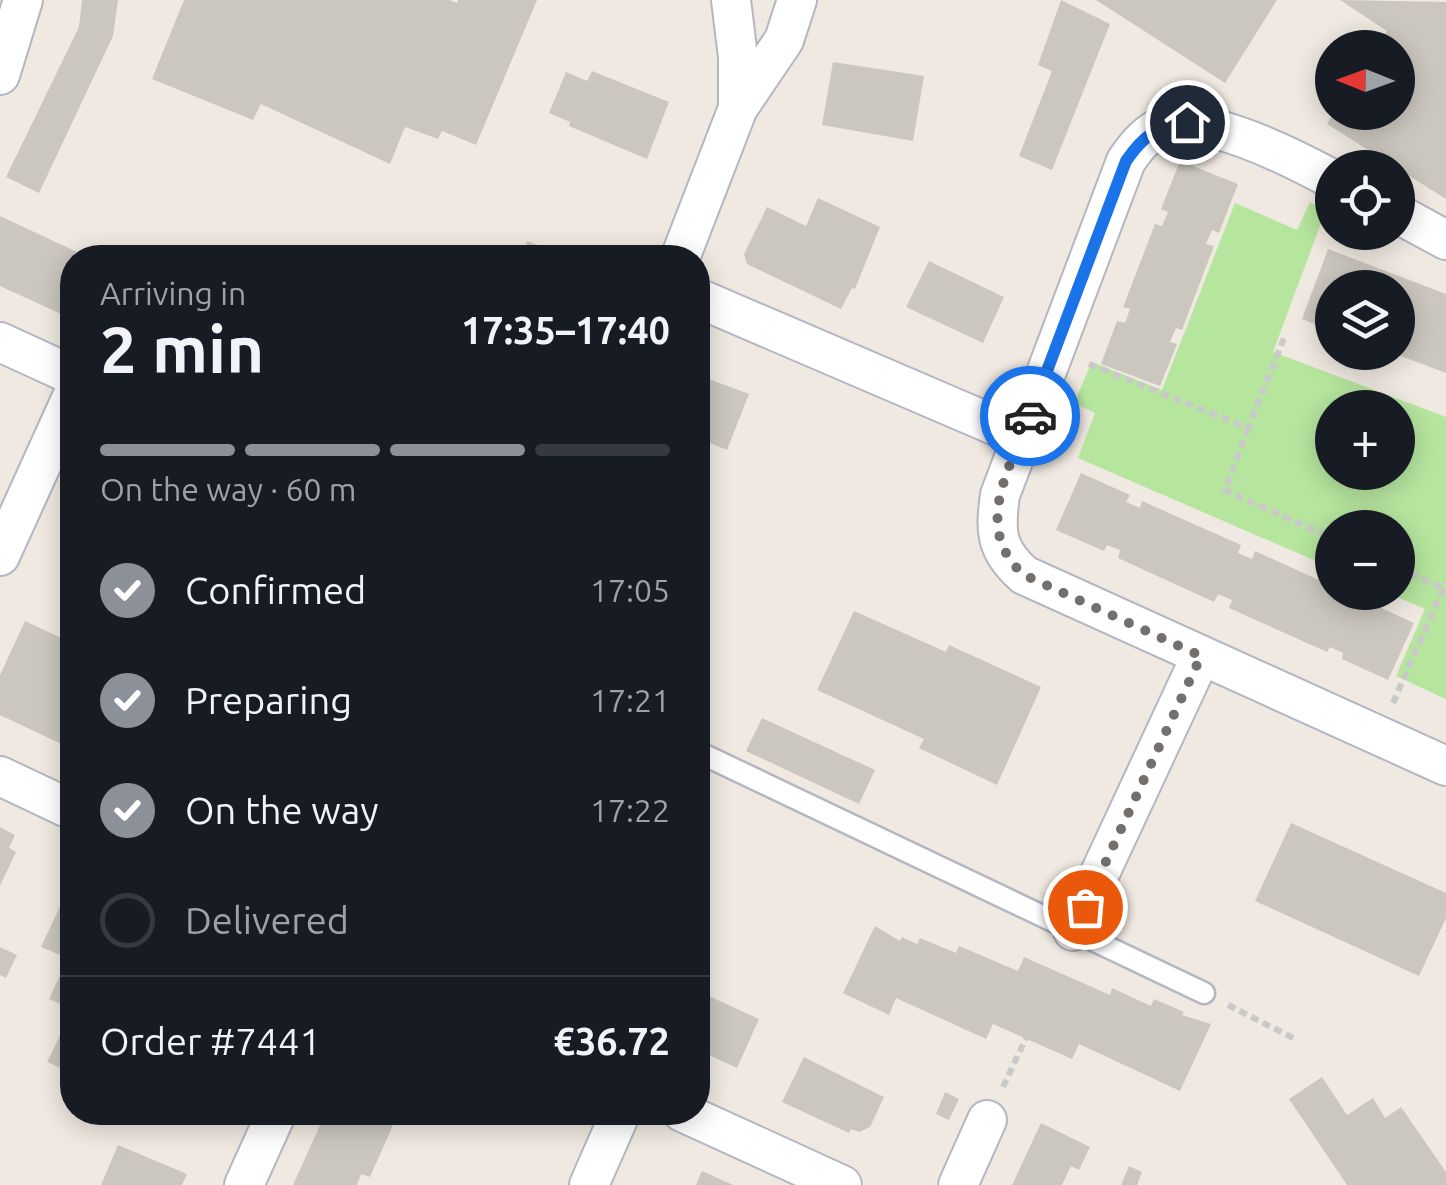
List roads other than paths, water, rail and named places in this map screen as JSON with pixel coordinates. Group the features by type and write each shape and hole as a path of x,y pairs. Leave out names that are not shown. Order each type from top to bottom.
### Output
{"street":[{"path":"0,75 23,0"},
{"path":"731,0 738,57 738,108"},
{"path":"685,245 738,108 784,40 797,0"},
{"path":"1315,171 1218,128 1187,122 1161,127 1140,141 1126,161 1000,494 998,540 1008,560 1024,575 1446,766"},
{"path":"1415,223 1446,240"},
{"path":"710,303 1022,437"},
{"path":"0,342 60,370"},
{"path":"0,556 60,424"},
{"path":"1072,931 1201,656"},
{"path":"0,776 60,804"},
{"path":"958,1185 987,1120"},
{"path":"244,1185 270,1125"},
{"path":"589,1185 615,1125"},
{"path":"710,1125 842,1185"}],"lane":[{"path":"710,758 1204,994"}]}
